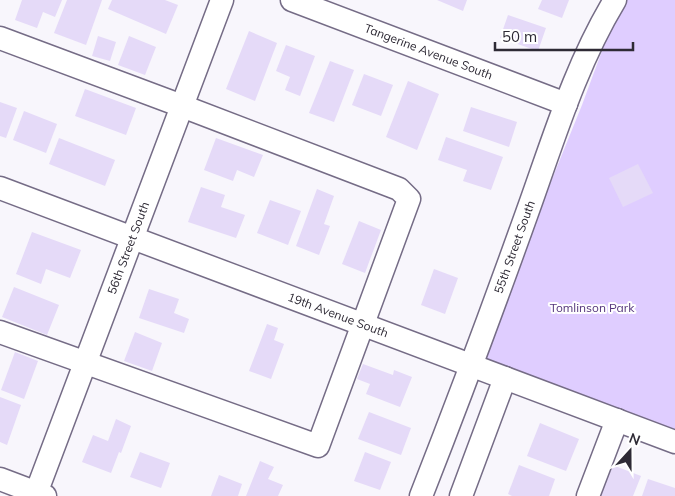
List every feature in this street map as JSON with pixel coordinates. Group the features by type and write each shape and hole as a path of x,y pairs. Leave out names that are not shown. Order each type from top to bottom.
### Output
{"street":[{"name":"56th Street South","path":"38,495 85,363 222,0"},
{"name":"Tangerine Avenue South","path":"292,0 566,104"},
{"name":"55th Street South","path":"421,496 472,365 566,104 598,28 615,0"},
{"path":"0,38 399,189 409,199 318,446 0,332"},
{"name":"19th Avenue South","path":"0,188 675,442"},
{"path":"461,496 505,378"},
{"path":"588,496 617,420"},
{"path":"0,479 38,495"}],"green space":[{"name":"Tomlinson Park","path":"626,0 675,0 675,431 485,358 527,241 582,105 613,21"}],"building":[{"path":"22,0 62,0 55,17 43,12 37,28 15,20"},
{"path":"67,0 102,0 86,45 54,33"},
{"path":"112,0 165,0 178,5 166,34 108,9"},
{"path":"437,0 467,0 463,11"},
{"path":"542,0 569,0 562,18 538,9"},
{"path":"508,15 546,28 538,51 500,38"},
{"path":"249,31 277,43 255,101 226,89"},
{"path":"98,36 116,42 110,61 92,56"},
{"path":"129,36 156,47 145,75 118,65"},
{"path":"286,45 315,56 300,96 285,90 290,77 276,71"},
{"path":"330,61 354,70 334,122 309,113"},
{"path":"364,74 393,85 381,116 352,105"},
{"path":"408,81 439,94 417,150 386,137"},
{"path":"85,89 136,108 126,135 75,116"},
{"path":"0,102 17,108 6,138 0,136"},
{"path":"471,107 517,122 509,147 463,131"},
{"path":"24,111 57,124 46,153 13,140"},
{"path":"446,137 503,157 491,190 463,181 467,170 438,160"},
{"path":"59,138 115,160 105,186 49,164"},
{"path":"216,138 263,155 254,177 237,170 233,181 204,170"},
{"path":"638,164 653,193 623,207 609,178"},
{"path":"201,187 225,195 221,207 245,215 236,238 188,222"},
{"path":"317,189 334,196 324,224 330,226 319,255 296,246"},
{"path":"270,200 301,211 288,245 257,233"},
{"path":"359,221 381,230 365,273 342,264"},
{"path":"32,232 81,250 70,278 46,269 41,284 16,274"},
{"path":"434,269 458,278 445,314 421,305"},
{"path":"14,287 59,305 47,335 2,317"},
{"path":"149,289 179,299 174,313 189,319 184,333 139,318"},
{"path":"267,324 278,328 274,340 284,344 271,379 249,371"},
{"path":"135,332 162,343 152,371 124,361"},
{"path":"15,352 38,361 24,399 1,390"},
{"path":"363,364 393,375 394,370 412,377 400,407 366,394 370,384 357,379"},
{"path":"0,397 21,405 7,445 0,442"},
{"path":"369,412 411,428 401,455 358,439"},
{"path":"116,419 131,426 111,473 82,462 93,435 108,441"},
{"path":"540,423 579,439 566,471 527,456"},
{"path":"140,452 170,463 161,488 130,477"},
{"path":"365,452 391,462 380,490 354,481"},
{"path":"260,461 274,467 268,479 283,485 278,496 246,496"},
{"path":"610,464 641,476 633,496 597,496"},
{"path":"519,465 555,479 549,496 512,496 508,494"},
{"path":"219,475 242,484 238,496 211,496"},
{"path":"648,479 675,488 675,496 642,496"}]}
